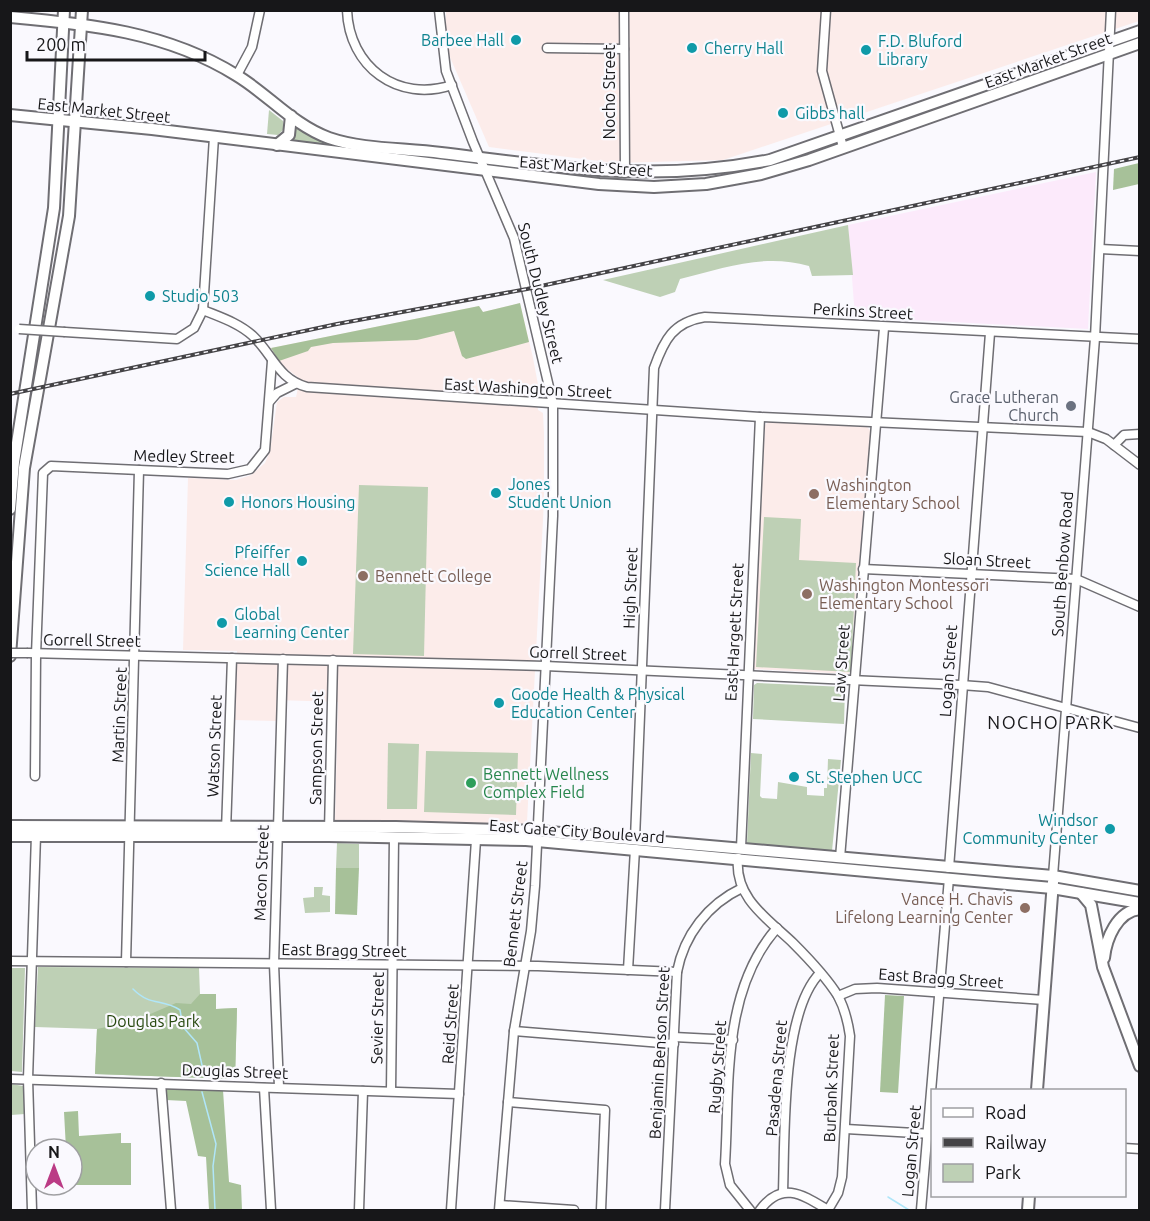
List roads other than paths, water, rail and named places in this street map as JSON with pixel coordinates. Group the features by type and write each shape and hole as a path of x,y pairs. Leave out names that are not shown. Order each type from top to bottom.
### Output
{"main road":[{"path":"10,509 14,462 49,251 64,10"},
{"path":"10,655 24,468 65,242 82,10"},
{"name":"East Market Street","path":"10,17 80,24 174,44 237,75 317,133 346,142 570,170 625,173 673,174 729,168 842,142 934,117 1140,43"},
{"name":"East Market Street","path":"10,115 606,184 654,187 706,184 760,174 975,89 1140,31"},
{"path":"934,117 936,109 975,89"},
{"path":"278,145 289,135 291,116"},
{"path":"330,151 333,146 346,142"},
{"name":"East Gate City Boulevard","path":"10,826 130,831 329,831 538,836 949,873 1053,876 1140,891"},
{"name":"East Gate City Boulevard","path":"10,836 130,831"},
{"name":"East Gate City Boulevard","path":"329,831 394,838 476,840 538,836"},
{"name":"East Gate City Boulevard","path":"739,853 840,858 1140,903"},
{"name":"South Benbow Road","path":"1037,1089 1053,876"},
{"path":"1081,893 1091,904 1103,967 1140,1066"},
{"path":"1103,967 1106,946 1112,930 1121,919 1134,910 1140,909"}],"street":[{"path":"237,75 252,47 260,10"},
{"path":"347,10 348,23 355,46 381,77 393,85 420,91 452,85"},
{"name":"South Dudley Street","path":"439,10 443,53 452,85 514,238 553,404"},
{"name":"Nocho Street","path":"624,10 625,173"},
{"path":"826,10 822,71 842,142"},
{"name":"South Benbow Road","path":"1053,876 1095,338 1111,10"},
{"path":"547,48 624,49"},
{"path":"15,329 177,339 194,328 203,310 214,137"},
{"path":"1100,249 1140,252"},
{"path":"203,310 243,328 255,338 286,378 295,384 278,393 270,401"},
{"name":"Perkins Street","path":"652,410 654,368 663,342 681,324 691,319 705,317 884,328 1140,339"},
{"name":"Law Street","path":"840,858 884,328"},
{"name":"Logan Street","path":"933,1089 961,685 990,333"},
{"name":"Medley Street","path":"32,654 40,504 45,470 51,465 228,474 250,469 265,450 272,361"},
{"name":"East Washington Street","path":"295,384 378,393 760,417 1088,432"},
{"name":"Bennett Street","path":"499,1208 514,1031 534,907 553,516 553,404"},
{"name":"High Street","path":"628,970 652,410"},
{"name":"East Hargett Street","path":"739,853 760,417"},
{"path":"1088,432 1097,434 1140,465"},
{"path":"1114,445 1124,435 1140,434"},
{"name":"Martin Street","path":"126,962 139,470"},
{"name":"Sloan Street","path":"863,569 1076,579 1140,607"},
{"path":"32,654 35,776"},
{"name":"Gorrell Street","path":"10,655 545,666 961,685 988,687 1140,728"},
{"name":"Watson Street","path":"226,831 232,658"},
{"name":"Macon Street","path":"279,1087 274,964 283,659"},
{"name":"Sampson Street","path":"329,831 333,660"},
{"path":"32,1210 28,1079 36,836"},
{"name":"Sevier Street","path":"391,1091 394,838"},
{"name":"Reid Street","path":"451,1210 476,840"},
{"name":"Burbank Street","path":"739,853 738,873 742,888 750,902 820,973 838,996 847,1017 850,1036 842,1177 838,1193 828,1210"},
{"name":"Benjamin Benson Street","path":"665,1210 677,972 684,946 697,925 726,896 742,888"},
{"name":"Rugby Street","path":"750,1210 730,1185 725,1164 735,1016 751,968 767,940 777,928"},
{"name":"East Bragg Street","path":"10,961 525,966 677,972"},
{"name":"Pasadena Street","path":"783,1192 794,1023 805,992 820,973"},
{"name":"East Bragg Street","path":"838,996 863,988 1044,1000"},
{"path":"514,1031 674,1041 733,1040"},
{"name":"Douglas Street","path":"10,1079 459,1094"},
{"path":"161,1083 171,1210"},
{"path":"264,1088 271,1210"},
{"path":"359,1210 363,1091"},
{"path":"508,1102 605,1110 601,1210"},
{"name":"Logan Street","path":"921,1210 931,1118"},
{"path":"846,1129 930,1134"},
{"path":"760,1210 769,1200 783,1192 795,1193 828,1210"},
{"path":"499,1208 574,1210"}],"waterway":[{"path":"133,989 145,998 180,1010 183,1027 197,1043 204,1074"},
{"path":"202,1092 216,1144 213,1166 215,1210"},
{"path":"888,1197 909,1210"}],"railway":[{"path":"10,394 337,324 527,289 1140,157"}],"place":[{"name":"Barbee Hall","path":"516,40"},
{"name":"Cherry Hall","path":"692,48"},
{"name":"F.D. Bluford Library","path":"866,50"},
{"name":"Gibbs hall","path":"783,113"},
{"name":"Studio 503","path":"150,296"},
{"name":"Grace Lutheran Church","path":"1071,406"},
{"name":"Jones Student Union","path":"496,493"},
{"name":"Washington Elementary School","path":"814,494"},
{"name":"Honors Housing","path":"229,502"},
{"name":"Pfeiffer Science Hall","path":"302,561"},
{"name":"Bennett College","path":"363,576"},
{"name":"Washington Montessori Elementary School","path":"807,594"},
{"name":"Global Learning Center","path":"222,623"},
{"name":"Goode Health & Physical Education Center","path":"499,703"},
{"name":"St. Stephen UCC","path":"794,777"},
{"name":"Bennett Wellness Complex Field","path":"471,783"},
{"name":"Windsor Community Center","path":"1110,829"},
{"name":"Vance H. Chavis Lifelong Learning Center","path":"1025,908"}],"district":[{"name":"NOCHO PARK","path":"1051,722"}],"park label":[{"name":"Douglas Park","path":"153,1021"}]}
